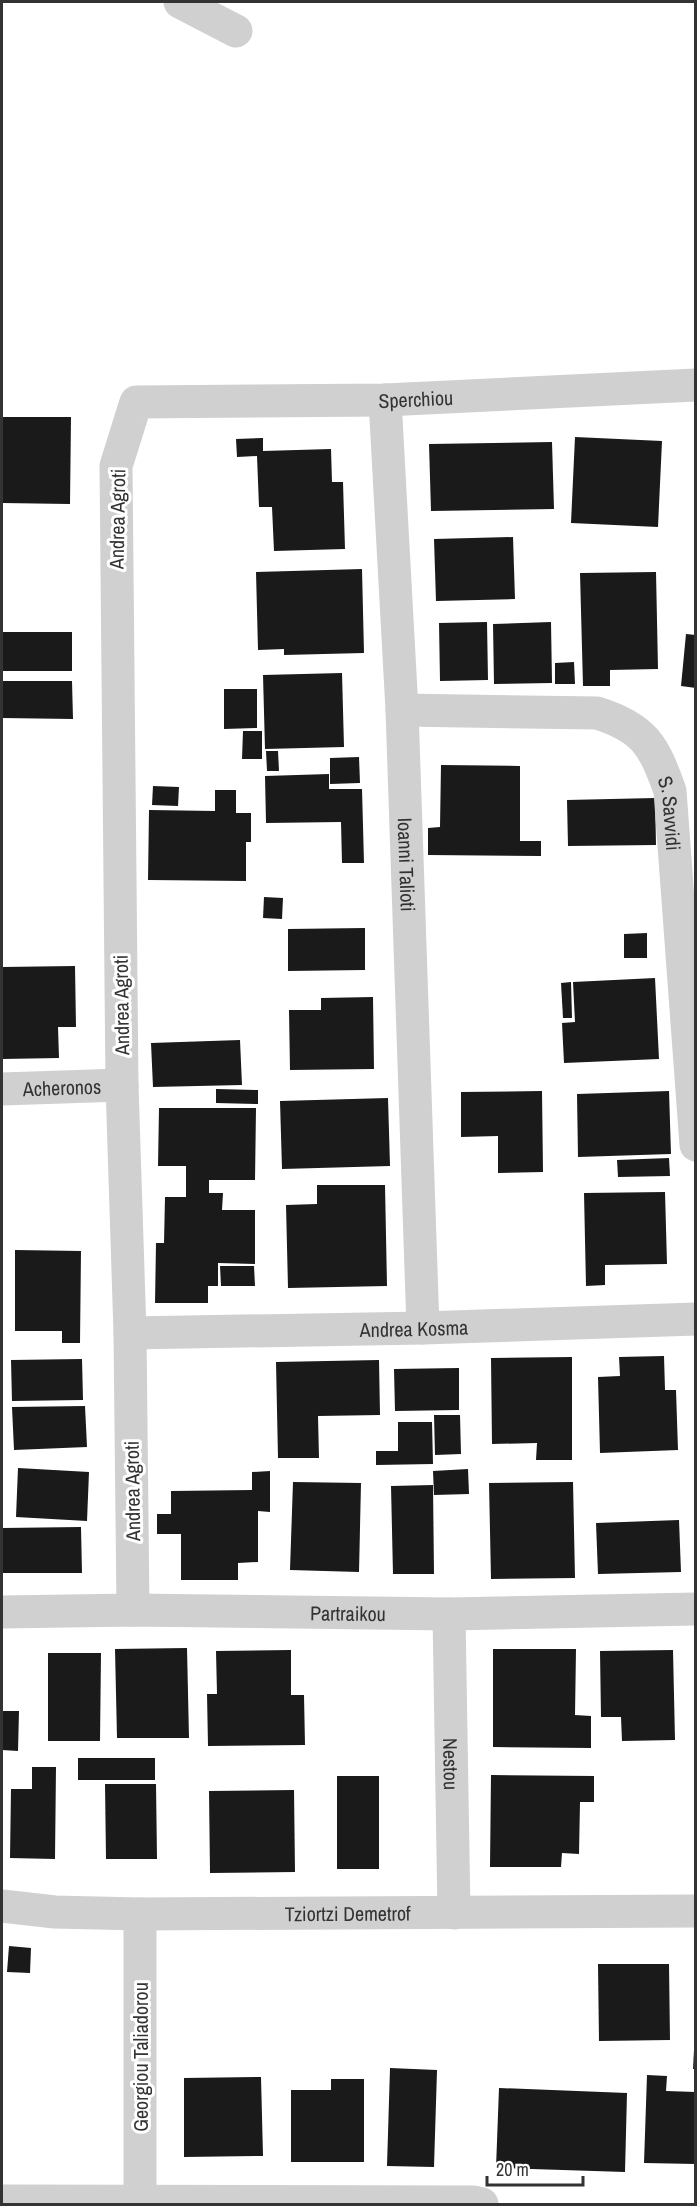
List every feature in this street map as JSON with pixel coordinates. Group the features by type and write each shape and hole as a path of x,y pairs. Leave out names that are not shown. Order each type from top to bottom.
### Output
{"street":[{"path":"180,2 236,31"},
{"name":"Sperchiou","path":"136,402 385,400 696,385"},
{"name":"Ioanni Talioti","path":"385,400 402,710 423,1328"},
{"name":"Andrea Agroti","path":"133,1610 130,1333 122,1085 116,466 136,402"},
{"name":"S. Savvidi","path":"402,710 597,713 621,720 642,735 659,759 670,791 696,1145"},
{"name":"Acheronos","path":"2,1089 122,1085"},
{"name":"Andrea Kosma","path":"130,1333 423,1328 696,1319"},
{"name":"Partraikou","path":"2,1612 133,1610 449,1614 696,1609"},
{"name":"Nestou","path":"449,1614 454,1913"},
{"name":"Tziortzi Demetrof","path":"2,1906 55,1912 140,1914 696,1911"},
{"name":"Georgiou Taliadorou","path":"140,1914 140,2200"},
{"path":"2,2201 474,2202 482,2205"}],"building":[{"path":"2,417 71,417 70,504 2,503"},
{"path":"575,437 662,441 658,527 571,523"},
{"path":"263,438 263,451 331,449 332,482 343,482 345,549 274,551 272,507 259,507 257,456 237,457 236,439"},
{"path":"552,442 554,509 431,511 429,444"},
{"path":"513,537 515,599 436,601 434,539"},
{"path":"362,569 364,653 284,655 284,649 258,650 256,572"},
{"path":"656,572 658,669 610,670 610,686 583,686 580,573"},
{"path":"487,622 488,680 440,681 439,623"},
{"path":"551,622 552,683 494,684 493,624"},
{"path":"2,632 72,632 72,671 2,671"},
{"path":"686,634 696,635 696,688 681,686"},
{"path":"574,662 575,684 555,684 555,663"},
{"path":"342,673 344,747 265,749 263,675"},
{"path":"2,681 72,681 73,719 2,718"},
{"path":"224,689 257,689 257,728 224,729"},
{"path":"243,731 262,731 262,759 242,759"},
{"path":"266,751 278,751 279,771 267,771"},
{"path":"359,757 360,783 330,784 330,758"},
{"path":"441,765 520,766 520,841 541,841 541,856 428,855 428,828 440,827"},
{"path":"329,774 329,789 362,789 364,863 342,863 341,822 266,823 265,776"},
{"path":"153,786 179,787 178,806 152,805"},
{"path":"215,790 236,790 236,813 251,813 251,842 246,842 246,881 148,880 149,810 215,811"},
{"path":"655,798 656,845 568,846 567,800"},
{"path":"264,897 283,898 282,919 263,918"},
{"path":"365,928 365,970 288,971 288,929"},
{"path":"647,933 647,958 624,958 624,934"},
{"path":"75,966 76,1027 58,1027 59,1058 2,1059 2,967"},
{"path":"655,978 659,1059 564,1063 562,1023 575,1022 573,982"},
{"path":"571,982 572,1018 563,1018 561,983"},
{"path":"373,997 374,1069 290,1070 289,1010 321,1010 321,998"},
{"path":"240,1040 242,1085 153,1087 151,1043"},
{"path":"216,1089 258,1090 258,1104 216,1103"},
{"path":"542,1091 543,1172 498,1173 498,1136 461,1137 461,1092"},
{"path":"669,1091 671,1154 578,1157 577,1094"},
{"path":"388,1098 390,1166 282,1169 280,1101"},
{"path":"159,1108 256,1108 255,1180 209,1180 209,1193 223,1193 222,1210 255,1210 255,1264 218,1263 218,1286 208,1286 208,1303 155,1303 156,1243 164,1243 165,1197 186,1197 186,1166 158,1166"},
{"path":"669,1158 670,1176 618,1177 617,1160"},
{"path":"317,1185 385,1185 387,1286 288,1288 286,1205 317,1204"},
{"path":"665,1192 667,1264 605,1265 605,1285 586,1286 584,1193"},
{"path":"15,1250 81,1251 80,1343 62,1343 62,1331 15,1331"},
{"path":"220,1266 254,1266 255,1286 221,1286"},
{"path":"664,1356 665,1390 676,1390 678,1450 600,1453 598,1377 620,1376 619,1357"},
{"path":"572,1357 572,1460 536,1460 537,1443 492,1444 491,1358"},
{"path":"82,1359 83,1400 12,1401 11,1360"},
{"path":"379,1360 380,1415 318,1416 319,1458 278,1458 276,1362"},
{"path":"459,1368 459,1410 395,1411 394,1369"},
{"path":"85,1406 87,1447 14,1450 12,1407"},
{"path":"434,1415 460,1415 461,1454 435,1455"},
{"path":"398,1422 432,1422 433,1464 376,1465 376,1451 398,1451"},
{"path":"18,1468 89,1472 87,1521 16,1517"},
{"path":"468,1469 469,1494 434,1495 433,1471"},
{"path":"270,1471 270,1512 258,1511 258,1562 238,1563 238,1580 181,1580 181,1534 157,1534 157,1514 171,1514 171,1491 252,1490 252,1472"},
{"path":"293,1482 361,1483 359,1572 290,1570"},
{"path":"573,1482 575,1578 491,1579 489,1483"},
{"path":"433,1485 434,1574 393,1574 391,1486"},
{"path":"679,1520 681,1572 598,1574 596,1523"},
{"path":"81,1527 82,1573 2,1573 2,1528"},
{"path":"187,1648 189,1738 117,1738 115,1649"},
{"path":"493,1649 576,1649 575,1715 591,1716 591,1748 493,1747"},
{"path":"291,1650 291,1695 304,1695 305,1745 208,1746 207,1694 217,1694 216,1651"},
{"path":"673,1650 675,1740 622,1741 621,1717 601,1717 600,1651"},
{"path":"48,1653 101,1653 100,1741 48,1741"},
{"path":"2,1711 19,1711 18,1751 2,1750"},
{"path":"78,1758 155,1758 155,1780 78,1780"},
{"path":"32,1767 56,1767 55,1859 10,1858 11,1789 32,1789"},
{"path":"491,1775 594,1776 594,1802 580,1802 579,1854 562,1853 561,1867 490,1867"},
{"path":"337,1776 379,1776 379,1869 337,1869"},
{"path":"105,1784 156,1784 157,1859 106,1859"},
{"path":"294,1790 295,1872 210,1873 209,1791"},
{"path":"9,1946 31,1948 30,1973 7,1972"},
{"path":"598,1964 669,1964 670,2040 599,2041"},
{"path":"694,2050 696,2050 696,2069 693,2069"},
{"path":"390,2068 437,2070 434,2167 387,2166"},
{"path":"647,2075 667,2076 666,2091 696,2092 696,2164 644,2163"},
{"path":"261,2077 263,2156 184,2157 184,2078"},
{"path":"331,2079 364,2079 364,2162 291,2162 291,2090 331,2090"},
{"path":"499,2088 627,2093 625,2172 496,2168"}]}
